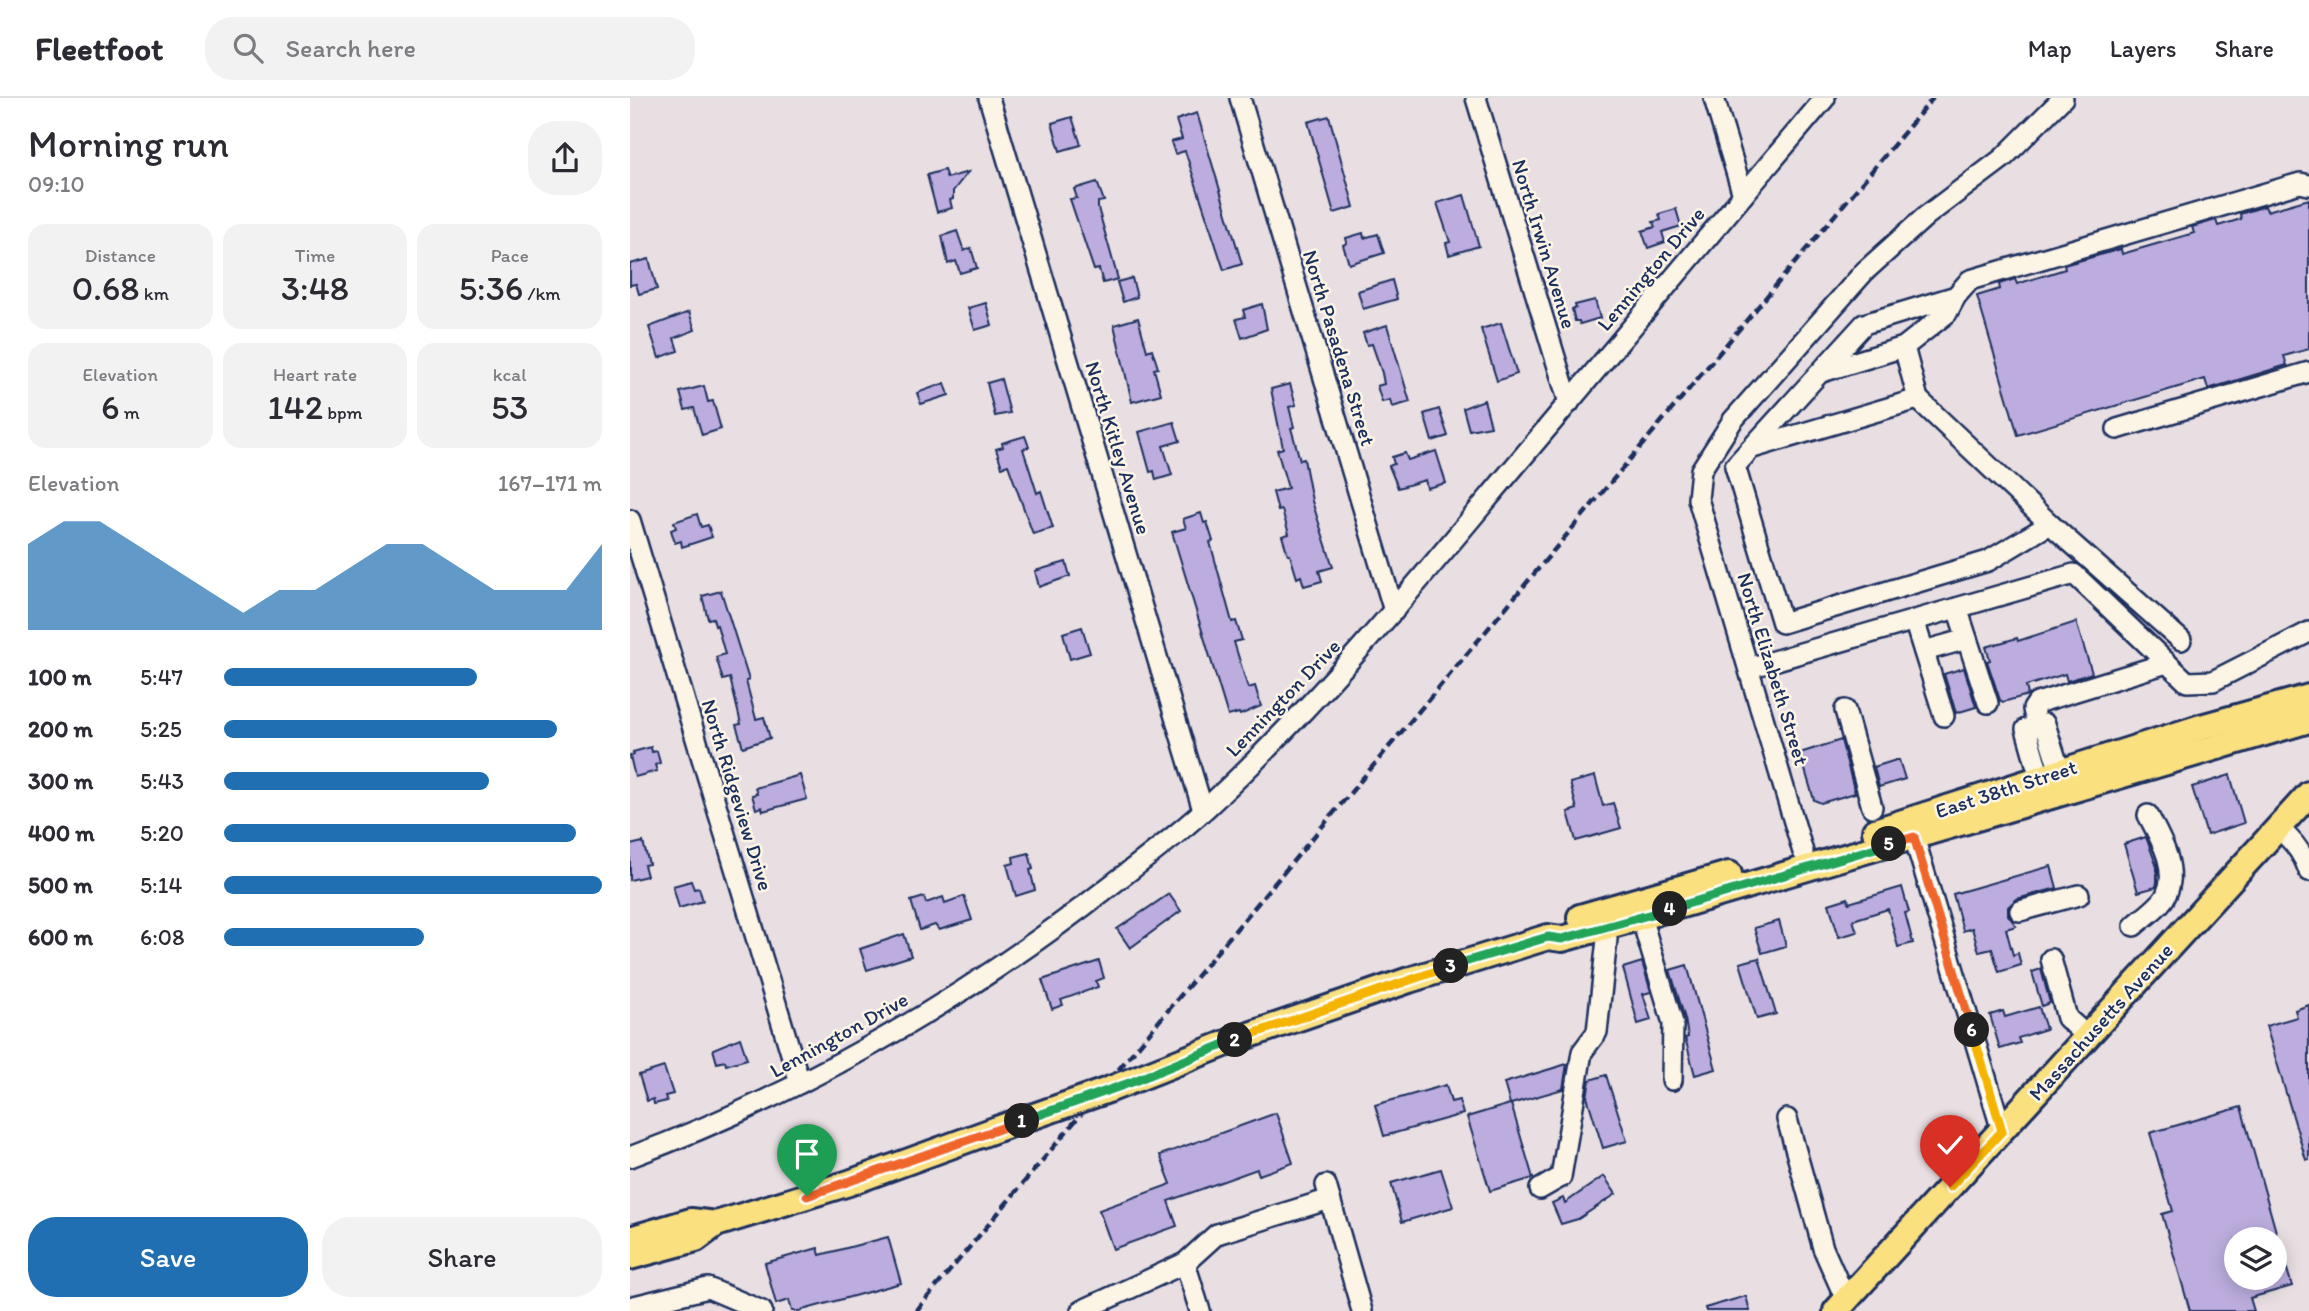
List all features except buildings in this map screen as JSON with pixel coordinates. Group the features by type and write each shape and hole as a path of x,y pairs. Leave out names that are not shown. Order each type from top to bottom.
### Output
{"main road":[{"name":"East 38th Street","path":"1548,937 1557,924 1803,852 2201,727 2309,697"},
{"name":"East 38th Street","path":"630,1257 696,1239 716,1224 849,1183 1108,1090 1233,1041 1409,980 1548,937 1562,939 1640,918 2309,720"},
{"name":"Massachusetts Avenue","path":"1841,1306 2309,794"},
{"name":"East 38th Street","path":"630,1239 691,1221 716,1224"}],"street":[{"name":"North Kitley Avenue","path":"989,98 1203,810"},
{"name":"North Pasadena Street","path":"1240,98 1394,611"},
{"name":"North Irwin Avenue","path":"1476,98 1569,403"},
{"path":"1714,98 1743,195"},
{"name":"Lennington Drive","path":"630,1157 723,1121 894,1032 1008,960 1087,904 1203,810 1305,712 1394,611 1825,98"},
{"name":"North Elizabeth Street","path":"1803,852 1698,499 1701,470 1733,420 1865,271 1926,216 2003,158 2063,98"},
{"path":"1820,373 1904,347 1947,313 1970,279 2300,183 2309,185"},
{"path":"1956,296 1864,324 1735,466 1782,623 1988,561 2050,524"},
{"path":"1904,347 1918,399 2050,524 2181,640"},
{"path":"2117,429 2309,372"},
{"path":"1752,448 1918,399"},
{"name":"North Ridgeview Drive","path":"630,520 800,1083"},
{"path":"1749,667 2074,574 2187,682 2213,681 2309,632"},
{"path":"1957,608 1988,702"},
{"path":"1914,620 1944,716"},
{"path":"1924,652 1967,639"},
{"path":"2050,775 2035,722 2033,709 2037,703 2167,663"},
{"path":"1845,710 1872,807"},
{"path":"2134,926 2166,896 2171,875 2164,846 2148,815"},
{"path":"2278,828 2292,840 2306,860 2309,871"},
{"path":"1914,837 2002,1131"},
{"path":"2020,911 2079,895"},
{"path":"1640,918 1674,1023 1672,1080"},
{"path":"1540,1189 1561,1177 1582,1052 1597,1032 1606,939 1603,928"},
{"path":"2050,959 2067,1018 2088,1037"},
{"path":"1787,1119 1841,1306"},
{"path":"1082,1311 1185,1263 1217,1234 1328,1192 1362,1311"},
{"path":"1185,1263 1200,1311"},
{"path":"630,1307 708,1288 762,1311"}],"railway":[{"path":"916,1311 1933,98"}],"route":[{"path":"807,1196 1409,980 1548,937 1562,939 1640,918 1914,837 2002,1131 1950,1187"}]}
